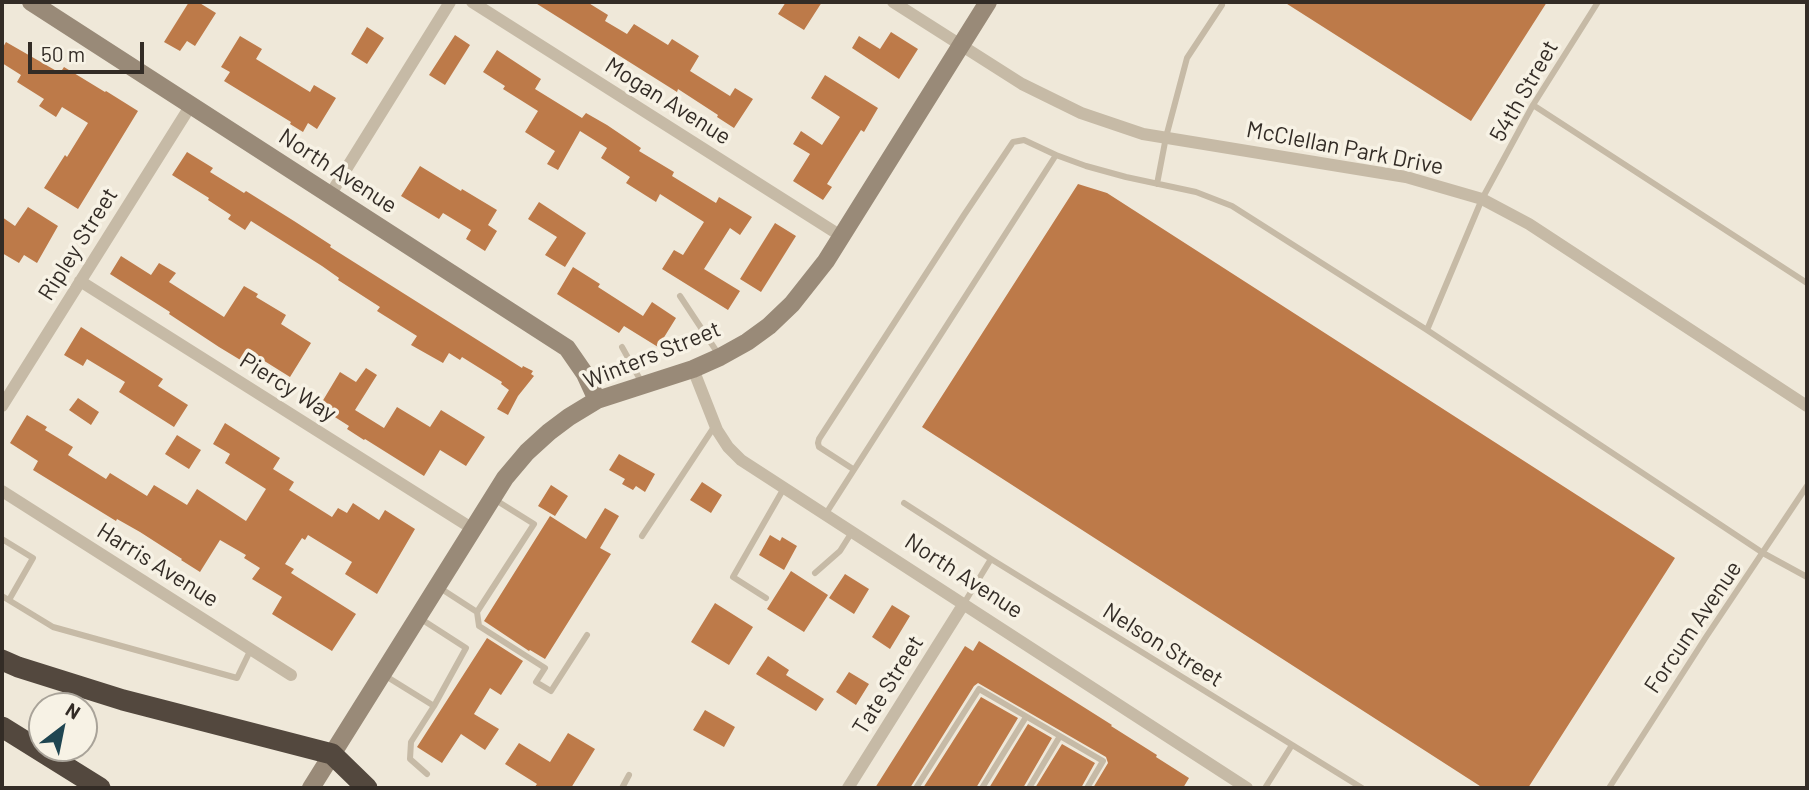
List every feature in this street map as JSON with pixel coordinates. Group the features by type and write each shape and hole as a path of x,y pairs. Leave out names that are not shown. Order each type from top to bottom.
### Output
{"highway":[{"path":"2,660 122,700 332,754 367,788"},
{"path":"2,727 100,788"}],"main road":[{"name":"North Avenue","path":"31,2 567,348 585,374 597,400"},
{"name":"Winters Street","path":"311,788 492,498 527,452 569,417 597,400 693,369 720,357 769,326 792,304 814,278 988,2"}],"street":[{"path":"330,195 450,2"},
{"name":"Mogan Avenue","path":"471,2 841,236"},
{"name":"McClellan Park Drive","path":"893,2 1022,84 1081,113 1143,134 1406,177 1482,199 1529,224 1807,406"},
{"name":"Ripley Street","path":"2,406 191,105"},
{"name":"Piercy Way","path":"80,281 473,529"},
{"name":"North Avenue","path":"693,369 715,426 728,447 741,460 1247,788"},
{"name":"Harris Avenue","path":"2,491 291,675"},
{"name":"Tate Street","path":"848,788 963,605"}],"lane":[{"name":"54th Street","path":"1427,330 1482,199 1533,105 1598,2"},
{"path":"1157,184 1166,137 1187,58 1222,5"},
{"path":"1533,105 1807,283"},
{"path":"853,469 819,446 819,439 1013,142 1024,140 1086,166 1196,192 1232,205 1427,330 1763,553 1807,577"},
{"path":"825,515 1056,155"},
{"path":"680,296 720,357"},
{"path":"622,347 643,384"},
{"path":"642,536 715,426"},
{"name":"Forcum Avenue","path":"1609,788 1807,486"},
{"path":"766,598 733,577 784,488"},
{"path":"492,498 534,524 477,612 479,626 545,668 536,682 551,691 587,635"},
{"name":"Nelson Street","path":"904,503 1362,788"},
{"path":"814,573 840,551 852,532"},
{"path":"2,539 33,558 9,600"},
{"path":"963,605 991,559"},
{"path":"437,586 477,612"},
{"path":"2,596 52,626 237,678 251,649"},
{"path":"418,617 467,648 411,742 410,760 427,774"},
{"path":"382,674 433,706"},
{"path":"916,788 979,689 1103,761 1087,788"},
{"path":"982,788 1026,717"},
{"path":"1029,788 1060,736"},
{"path":"1265,788 1292,745"},
{"path":"622,788 629,775"}],"building":[{"path":"189,2 198,2 216,13 195,46 187,41 180,51 164,42"},
{"path":"534,2 587,2 608,15 605,21 627,34 634,24 668,45 672,39 699,56 690,71 730,96 735,88 753,99 734,128 678,89 677,92"},
{"path":"786,2 822,2 804,30 778,14"},
{"path":"1284,2 1547,2 1471,121"},
{"path":"367,27 384,38 367,64 351,54"},
{"path":"891,32 918,49 899,79 852,48 859,36 880,49"},
{"path":"455,35 470,45 445,85 429,75"},
{"path":"240,36 262,49 256,59 310,92 314,85 336,98 317,129 308,123 303,132 224,81 230,72 221,67"},
{"path":"6,42 60,73 64,67 138,111 78,209 44,188 88,123 62,107 56,117 39,106 44,99 17,82 21,75 2,63 2,49"},
{"path":"497,50 541,79 535,89 582,118 586,113 607,125 641,148 639,151 674,172 672,176 716,203 719,197 752,217 740,235 730,228 704,269 740,291 728,310 662,269 674,250 683,255 704,222 660,194 656,202 626,183 630,177 601,158 607,148 580,131 558,170 547,164 555,151 525,132 538,111 503,89 505,86 483,72"},
{"path":"825,75 878,108 827,184 832,187 823,200 793,181 810,154 793,144 801,131 822,145 840,117 811,98"},
{"path":"187,152 213,168 210,172 294,221 331,245 330,247 522,368 523,366 533,371 531,374 534,376 518,396 508,415 497,409 509,390 502,382 462,357 460,360 449,353 443,363 411,345 417,336 377,311 380,307 251,221 245,230 228,219 231,215 208,200 209,198 172,175"},
{"path":"420,166 497,210 488,225 497,231 485,251 466,239 471,230 443,213 439,219 401,196"},
{"path":"1078,184 1107,193 1675,558 1528,788 1483,788 922,427"},
{"path":"539,202 586,233 565,267 545,255 557,237 528,219"},
{"path":"28,207 58,226 37,263 24,255 19,263 2,253 2,217 15,226"},
{"path":"775,223 796,236 761,292 740,279"},
{"path":"121,256 151,275 159,263 176,273 169,282 224,317 244,286 258,294 256,297 286,315 281,324 311,343 290,377 258,357 252,367 110,274"},
{"path":"573,267 643,316 652,302 676,318 658,347 624,326 619,333 557,294"},
{"path":"81,327 163,379 158,386 188,405 174,427 119,392 125,382 87,359 83,366 64,355"},
{"path":"366,368 377,375 355,410 384,428 397,407 430,427 441,410 485,437 466,466 440,450 424,476 347,429 349,426 319,407 340,372 356,382"},
{"path":"78,398 99,412 91,425 69,410"},
{"path":"27,415 73,447 68,455 106,479 110,473 147,496 154,485 187,505 197,489 246,521 266,489 225,463 230,454 213,444 225,423 280,458 273,469 294,482 289,490 332,517 338,508 347,513 353,503 379,520 385,510 415,529 377,594 345,574 352,562 308,535 305,540 302,538 285,564 294,569 291,573 356,614 332,651 272,614 282,597 252,579 260,568 244,558 246,555 220,540 200,572 140,532 117,519 116,521 33,470 38,461 10,443"},
{"path":"177,435 201,450 189,469 165,454"},
{"path":"619,454 655,474 645,492 636,486 633,490 622,484 625,479 609,470"},
{"path":"702,482 722,495 711,513 690,500"},
{"path":"551,485 568,496 555,516 538,506"},
{"path":"605,508 619,516 600,548 611,554 545,659 484,621 550,516 586,539"},
{"path":"770,535 780,541 782,537 797,546 784,570 759,555"},
{"path":"791,571 828,595 804,632 767,609"},
{"path":"845,574 869,589 854,614 829,598"},
{"path":"715,603 753,627 729,665 691,642"},
{"path":"892,605 910,616 890,649 872,637"},
{"path":"487,638 523,661 501,695 490,688 474,714 499,729 485,750 461,734 442,763 417,747"},
{"path":"979,641 1112,725 1189,778 1183,788 1093,788 1108,763 1106,757 978,683 910,788 875,788 965,646 973,651"},
{"path":"768,656 789,670 786,675 824,699 816,711 756,674"},
{"path":"849,672 869,684 856,705 836,692"},
{"path":"981,697 1018,718 976,788 923,788"},
{"path":"705,710 735,727 724,747 693,730"},
{"path":"1028,724 1052,738 1023,788 989,788"},
{"path":"568,733 595,749 571,788 534,788 537,784 505,764 519,743 550,762"},
{"path":"1062,744 1095,763 1081,788 1035,788"}]}
